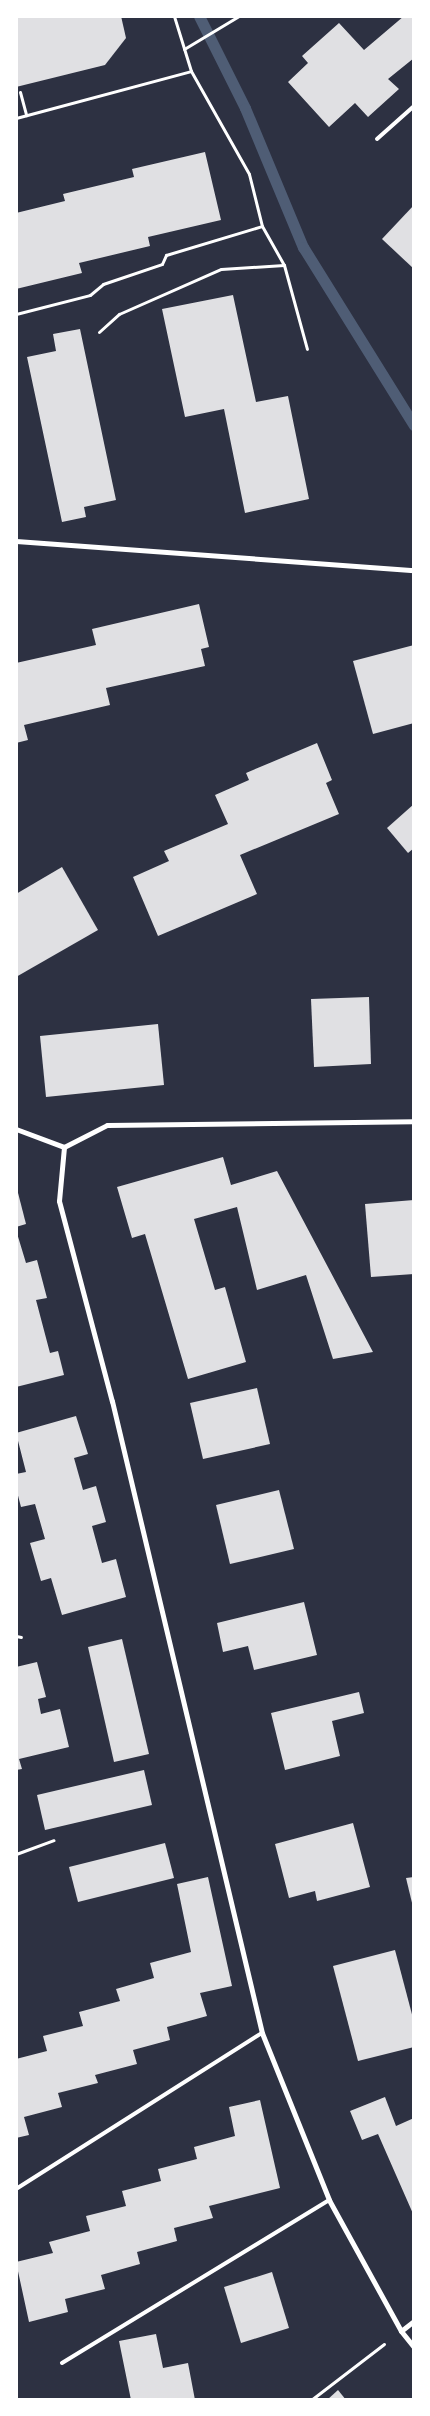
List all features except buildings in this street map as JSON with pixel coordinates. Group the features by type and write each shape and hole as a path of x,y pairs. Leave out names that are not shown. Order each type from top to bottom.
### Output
{"street":[{"path":"16,542 414,570"},
{"path":"16,1129 64,1147 107,1125 414,1121"},
{"path":"64,1147 59,1201 112,1401 262,2033 329,2200 401,2331 414,2346"},
{"path":"401,2331 414,2321"}],"lane":[{"path":"377,139 414,106"},
{"path":"16,2189 262,2033"},
{"path":"62,2363 329,2200"}],"path":[{"path":"174,16 191,71 249,174 262,226 284,265 307,349"},
{"path":"184,49 239,16"},
{"path":"16,118 191,71"},
{"path":"20,92 26,115"},
{"path":"16,314 90,295 103,284 162,264 166,255 262,226"},
{"path":"99,332 119,314 221,269 284,265"},
{"path":"16,1636 21,1637"},
{"path":"16,1854 54,1840"},
{"path":"311,2400 401,2331"}],"waterway":[{"path":"199,16 245,108 303,247 414,425"}]}
